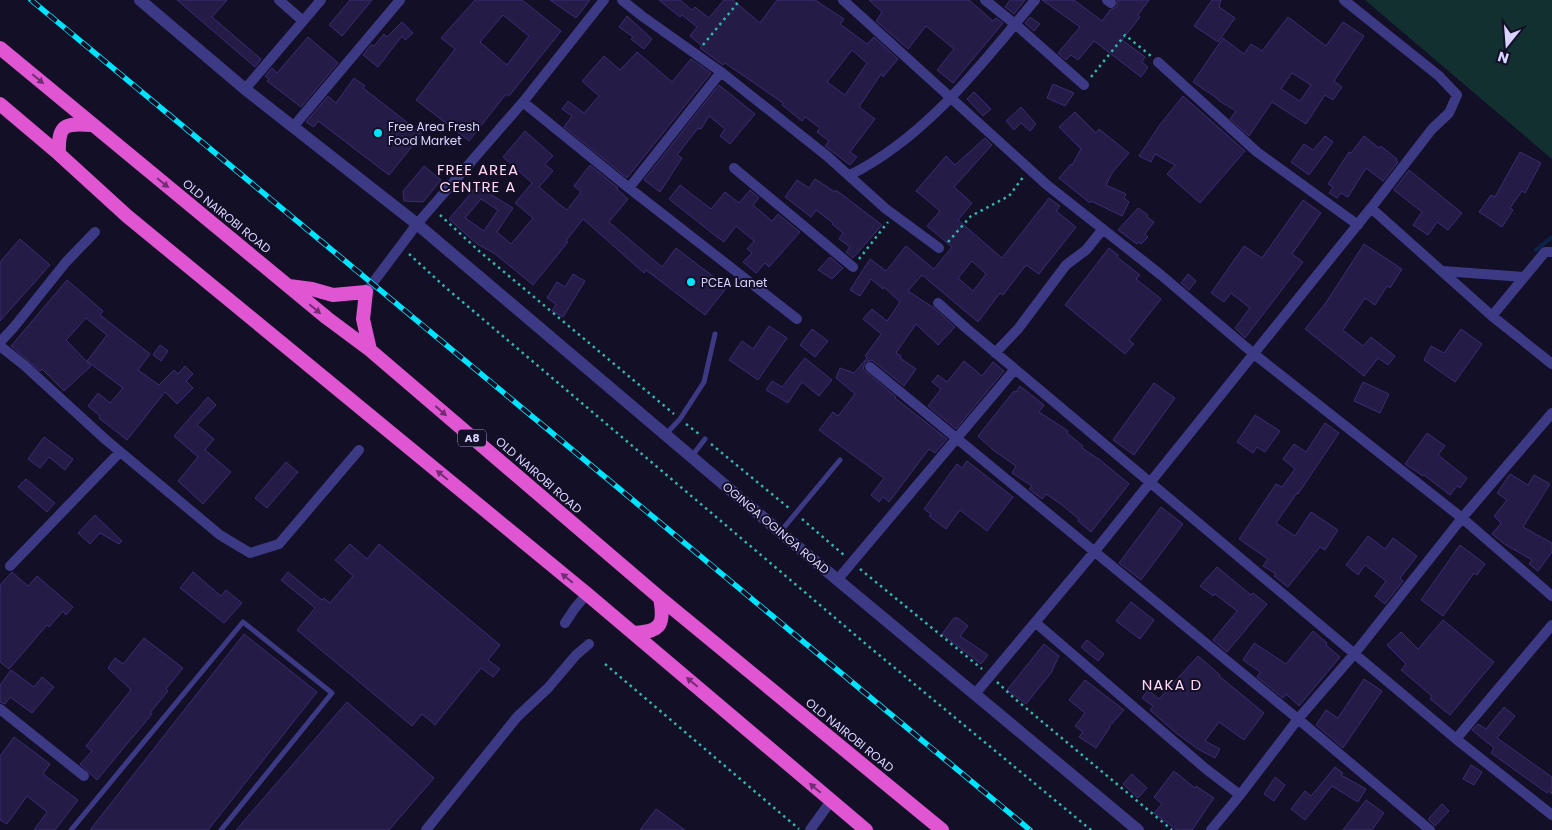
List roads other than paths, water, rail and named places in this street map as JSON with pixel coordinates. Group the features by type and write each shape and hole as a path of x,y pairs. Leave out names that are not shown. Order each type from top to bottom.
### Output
{"highway":[{"name":"OLD NAIROBI ROAD","path":"0,48 326,318 370,350 660,598 942,830"},
{"path":"0,104 59,154 127,216 634,633 866,830"},
{"path":"59,154 59,134 65,126 70,124 92,125"},
{"path":"288,286 312,289 333,295 366,292 363,319 364,332 370,350"},
{"path":"634,633 648,633 658,628 662,619 660,598"}],"street":[{"name":"OGINGA OGINGA ROAD","path":"140,0 245,89 417,224 668,432 975,694 1138,830"},
{"path":"279,0 303,21"},
{"path":"245,89 321,0"},
{"path":"293,127 400,0"},
{"path":"366,292 417,224 524,102 604,0"},
{"path":"622,0 721,72 850,175 893,215 938,248"},
{"path":"985,0 1084,85"},
{"path":"850,175 872,164 910,135 950,98 1034,0"},
{"path":"975,694 1036,623 1254,354 1358,225 1432,129 1449,113 1457,95 1439,76 1344,0"},
{"path":"851,2 950,98 1029,169 1162,276 1254,354 1462,518 1552,596"},
{"path":"1158,62 1256,152 1358,225"},
{"path":"630,188 721,72"},
{"path":"524,102 797,319"},
{"path":"734,168 853,267"},
{"path":"1371,208 1492,316 1552,364"},
{"path":"995,353 1018,329 1066,265 1086,250 1103,229"},
{"path":"0,342 66,262 95,232"},
{"path":"1492,316 1545,252 1552,252"},
{"path":"1443,271 1524,277"},
{"path":"938,303 995,353 1456,739 1552,815"},
{"path":"0,346 120,452 220,535 250,553 278,544 359,450"},
{"path":"870,367 1095,550 1430,830"},
{"path":"840,577 1015,369"},
{"path":"1211,830 1298,719 1355,654 1462,518 1552,413"},
{"path":"10,566 120,452"},
{"path":"566,623 575,608 587,594"},
{"path":"1036,623 1206,769 1240,795"},
{"path":"1456,739 1552,625"},
{"path":"426,830 517,717 548,688 576,655 589,644"},
{"path":"0,709 84,776"},
{"path":"810,830 831,801"}],"lane":[{"path":"668,432 704,382 715,334"},
{"path":"694,454 705,440"},
{"path":"782,529 840,460"},
{"path":"71,830 243,622 332,693 221,830"}],"waterway":[{"path":"1536,250 1552,237"}],"railway":[{"path":"31,0 1030,830"}],"place":[{"name":"Free Area Fresh Food Market","path":"378,133"},
{"name":"PCEA Lanet","path":"691,282"}],"district":[{"name":"FREE AREA CENTRE A","path":"478,178"},
{"name":"NAKA D","path":"1172,684"}]}
